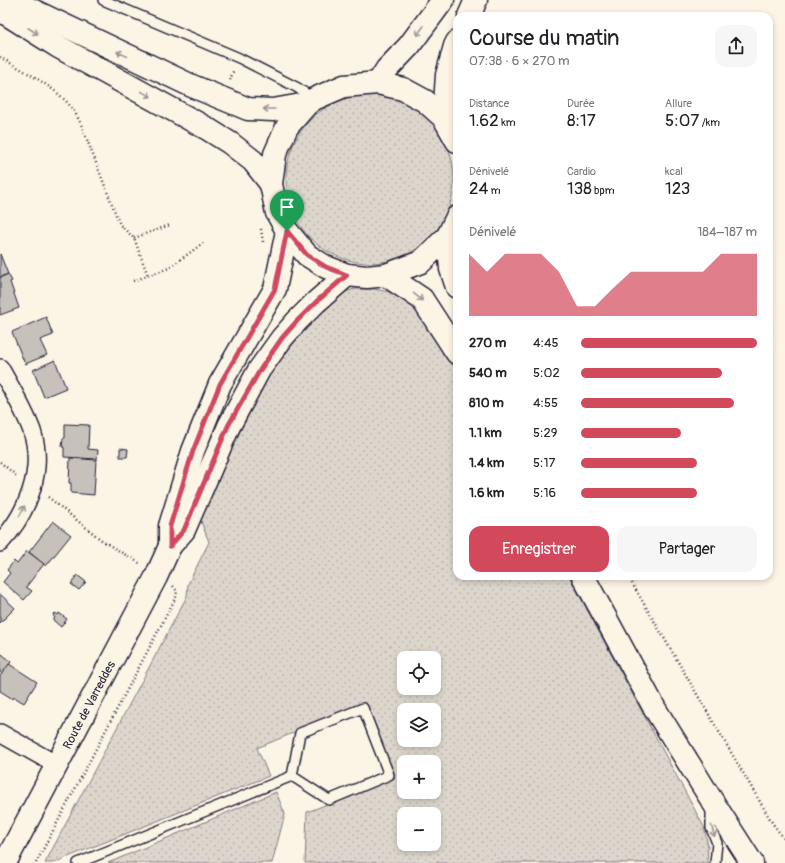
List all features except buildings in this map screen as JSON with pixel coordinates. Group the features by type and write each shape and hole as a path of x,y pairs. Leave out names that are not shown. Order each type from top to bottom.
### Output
{"main road":[{"path":"11,0 192,86 248,109 273,110 311,102 344,86 378,83 403,89 425,101 444,118 453,134"},
{"path":"378,83 387,69 409,46 443,0"},
{"path":"470,12 476,0"},
{"path":"0,10 56,46 206,128 230,143 253,161 271,184"},
{"path":"444,118 447,75 453,55"},
{"path":"311,102 287,126 275,154 271,184 277,213 287,231 307,255 326,267 347,275 367,277 386,275 421,262 453,227"},
{"path":"453,227 451,269 453,275"},
{"name":"Route de Varreddes","path":"170,546 170,526 193,451 220,384 275,289 287,231"},
{"name":"Route de Varreddes","path":"5,863 156,577 170,546 184,530 228,426 260,370 282,338 297,321 347,275"},
{"path":"386,275 422,299 453,347"},
{"path":"585,580 655,709 752,863"}],"street":[{"path":"0,368 26,417 32,432 36,451 36,472 30,496 17,521 7,536 0,543"},
{"path":"0,733 57,765"}],"lane":[{"path":"103,0 239,58 298,88 311,102"},
{"path":"363,708 389,775 329,800 292,776 300,733 363,708"},
{"path":"78,863 292,776"},
{"path":"711,799 711,828 717,843 715,863"}],"path":[{"path":"0,57 59,94 72,108 81,124 120,225 134,238 148,276"},
{"path":"229,83 239,58"},
{"path":"260,222 263,243"},
{"path":"134,238 170,225"},
{"path":"133,281 169,268 203,243"},
{"path":"0,462 22,480"},
{"path":"45,495 104,542 141,564"},
{"path":"630,580 773,824 785,840"},
{"path":"36,863 176,597 177,591 174,586 169,583"}],"shaded area":[{"path":"362,95 378,95 402,101 417,109 440,132 448,147 452,163 453,191 448,211 440,226 417,249 402,257 378,263 362,263 338,257 323,249 300,226 292,211 286,187 286,171 292,147 300,132 323,109 338,101"},
{"path":"354,289 374,289 405,295 453,362 453,580 571,580 704,827 708,846 707,863 305,863 307,812 395,778 365,703 257,748 269,776 53,863 45,863 187,596 188,584 209,542 198,514 269,375 323,306 340,294"},
{"path":"276,792 285,814 272,863 108,863"}],"route":[{"path":"287,231 307,255 326,267 347,275 297,321 282,338 260,370 228,426 184,530 170,546 170,526 193,451 220,384 275,289 287,231"}]}
